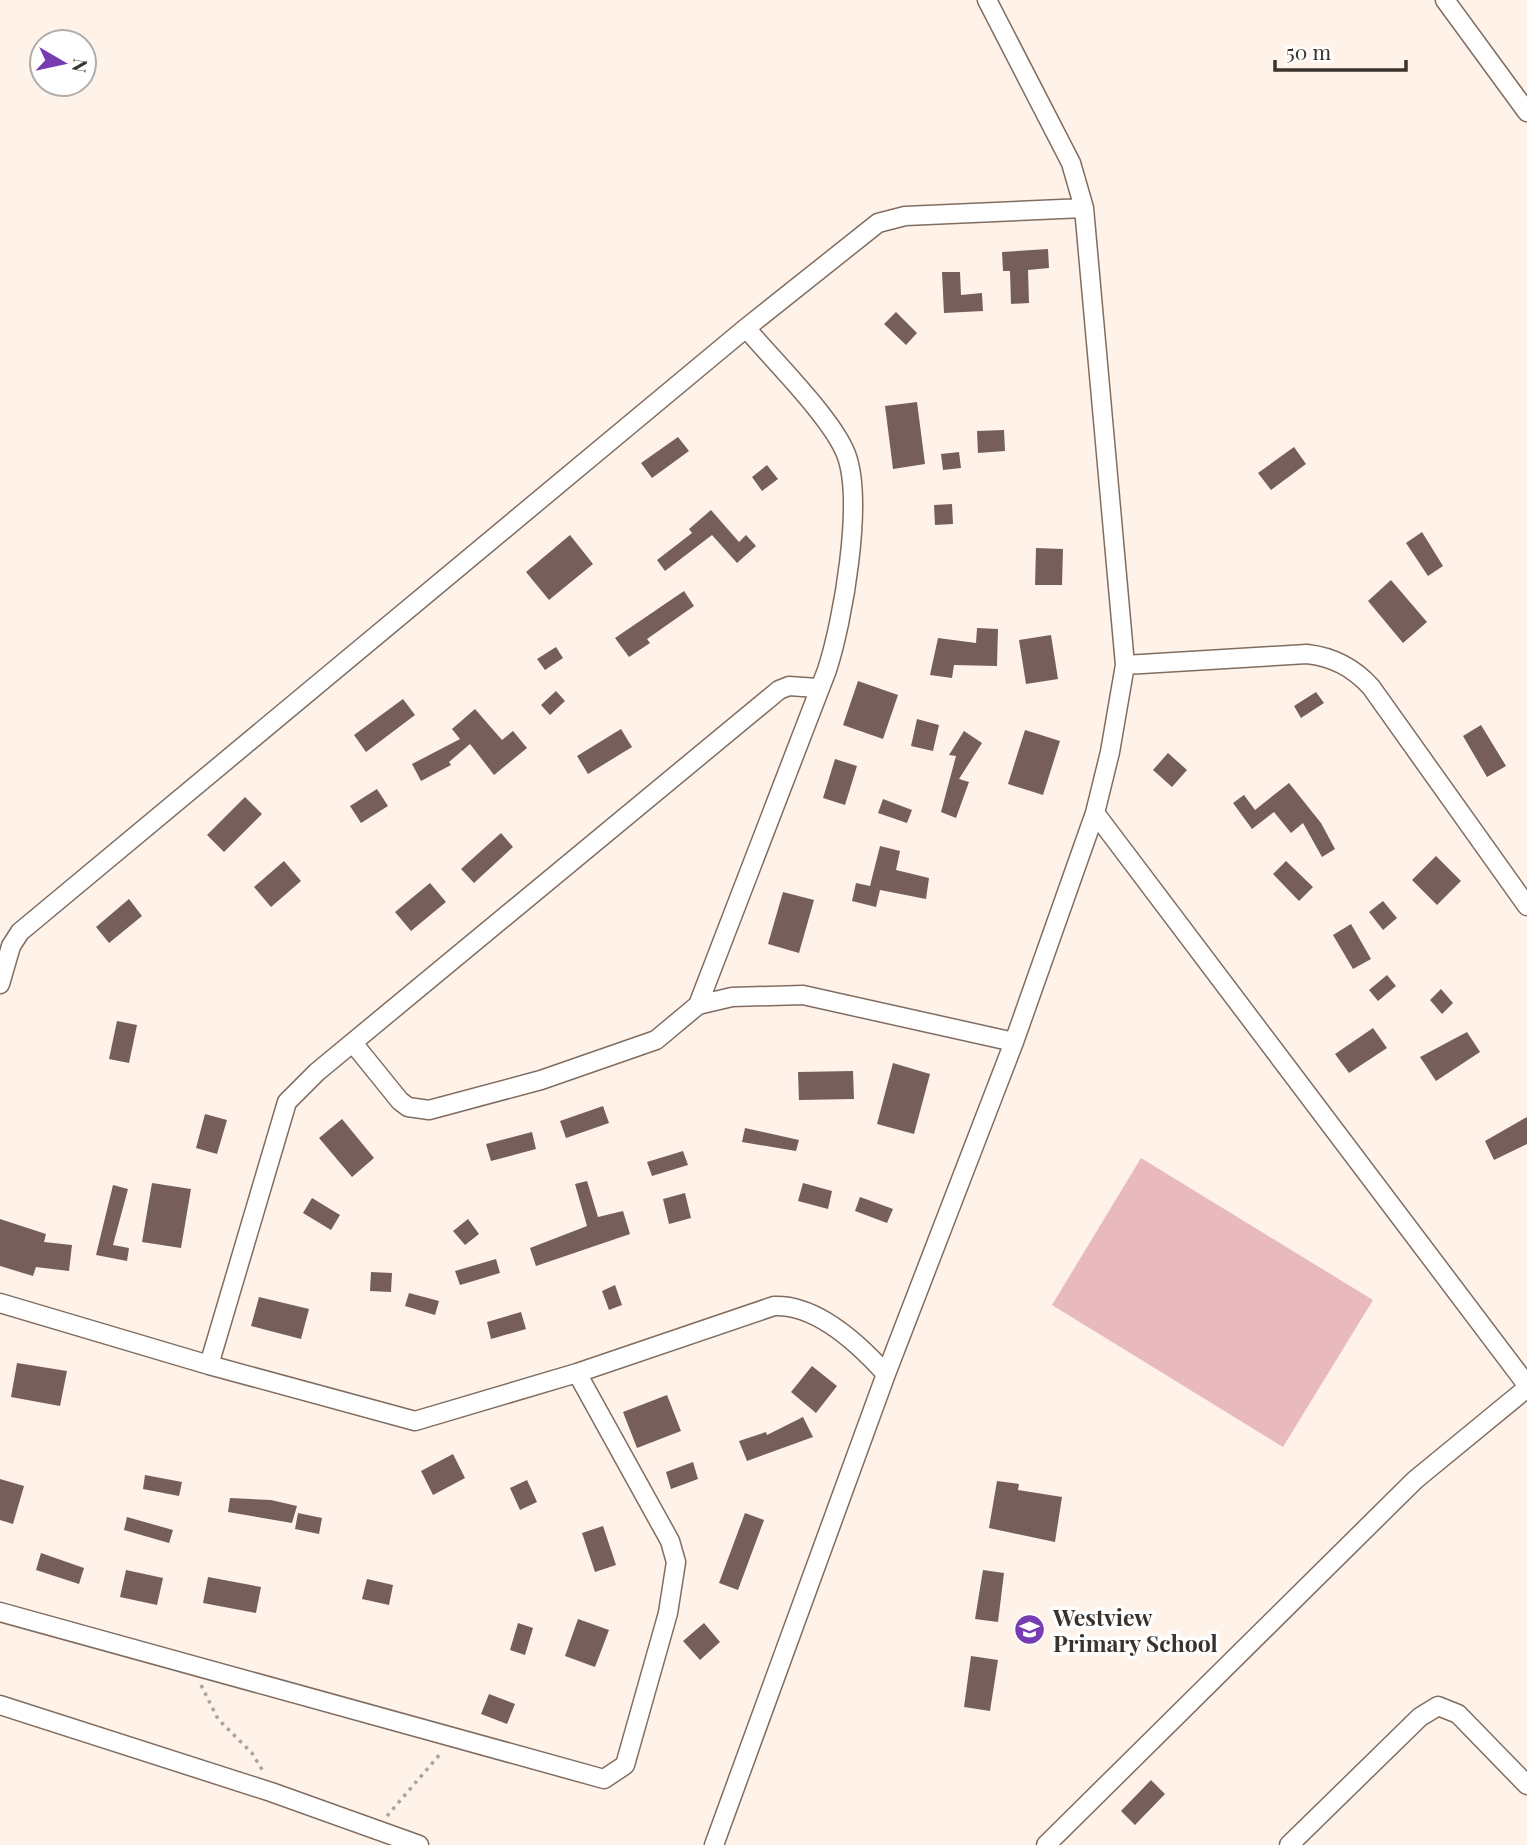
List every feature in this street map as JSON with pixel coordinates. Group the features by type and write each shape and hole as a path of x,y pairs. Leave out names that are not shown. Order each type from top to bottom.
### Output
{"street":[{"path":"713,1845 886,1374 1014,1042 1096,813 1125,665 1084,208 1071,163 987,0"},
{"path":"1445,0 1527,112"},
{"path":"0,984 12,946 20,932 746,328 878,223 892,217 1084,208"},
{"path":"698,1006 834,647 846,573 851,472 845,452 832,429 746,328"},
{"path":"1125,665 1307,654 1328,657 1348,667 1371,687 1527,906"},
{"path":"209,1365 281,1114 300,1087 779,690 789,686 817,688"},
{"path":"1046,1845 1415,1480 1527,1387 1096,813"},
{"path":"353,1043 400,1101 408,1107 429,1110 541,1080 656,1040 698,1006 732,997 803,995 1014,1042"},
{"path":"0,1303 209,1365 415,1421 576,1373 774,1306 790,1305 806,1312 862,1348 886,1374"},
{"path":"0,1612 604,1779 625,1765 668,1613 676,1562 670,1541 576,1373"},
{"path":"0,1705 271,1792 419,1845"},
{"path":"1289,1845 1420,1717 1438,1706 1458,1714 1527,1785"}],"path":[{"path":"192,1664 218,1719 260,1762 271,1792"},
{"path":"374,1830 453,1738"}],"shaded area":[{"path":"1141,1158 1373,1300 1283,1447 1052,1305"}],"building":[{"path":"1048,249 1049,268 1028,270 1029,303 1011,304 1010,271 1003,271 1002,252"},
{"path":"942,272 960,272 961,295 982,293 983,311 944,313"},
{"path":"896,312 917,333 906,345 884,324"},
{"path":"917,402 925,464 893,469 885,406"},
{"path":"1004,430 1005,451 978,453 977,431"},
{"path":"678,437 689,451 652,478 641,463"},
{"path":"1294,447 1306,464 1271,490 1258,473"},
{"path":"959,452 961,468 943,470 941,454"},
{"path":"767,465 778,479 762,491 752,477"},
{"path":"952,504 953,524 935,525 934,505"},
{"path":"711,510 739,542 746,535 756,546 737,563 712,535 665,571 657,560 692,533 689,529"},
{"path":"1422,532 1443,566 1428,576 1406,543"},
{"path":"570,535 593,564 549,600 526,572"},
{"path":"1036,548 1063,549 1062,585 1035,585"},
{"path":"1391,580 1427,622 1403,643 1368,601"},
{"path":"684,591 694,606 647,639 650,643 629,657 615,638"},
{"path":"977,628 998,629 997,666 954,665 952,678 930,675 938,638 976,643"},
{"path":"1051,635 1058,679 1026,684 1019,640"},
{"path":"556,647 563,658 545,670 537,659"},
{"path":"858,681 898,695 883,739 843,725"},
{"path":"556,691 565,701 550,715 541,705"},
{"path":"1316,692 1324,703 1301,718 1294,706"},
{"path":"403,699 415,715 366,752 354,735"},
{"path":"475,709 502,740 513,731 527,748 494,775 470,744 449,762 451,765 421,781 412,764 460,739 452,729"},
{"path":"917,719 939,725 933,751 911,746"},
{"path":"1481,725 1506,766 1487,777 1463,736"},
{"path":"621,729 632,747 588,774 577,756"},
{"path":"1025,730 1060,741 1043,795 1008,784"},
{"path":"964,731 982,743 959,779 969,782 956,818 941,812 956,756 949,755"},
{"path":"1168,753 1187,770 1172,787 1153,770"},
{"path":"835,759 857,766 845,805 823,798"},
{"path":"1289,783 1321,823 1335,849 1322,857 1303,823 1291,833 1274,812 1252,829 1233,803 1244,795 1255,810"},
{"path":"377,789 388,806 361,823 350,806"},
{"path":"245,797 262,814 224,852 207,835"},
{"path":"883,799 912,810 907,823 878,813"},
{"path":"501,833 513,847 474,883 461,869"},
{"path":"880,846 900,851 896,870 929,878 926,899 880,890 876,907 852,901 856,883 870,886"},
{"path":"1436,856 1461,881 1437,905 1412,880"},
{"path":"284,861 301,881 271,907 254,887"},
{"path":"1286,861 1313,887 1299,901 1273,874"},
{"path":"430,883 446,902 411,931 395,912"},
{"path":"783,892 814,900 799,953 768,944"},
{"path":"129,899 142,916 109,943 96,927"},
{"path":"1383,901 1397,918 1383,930 1369,912"},
{"path":"1351,924 1371,959 1353,969 1333,935"},
{"path":"1387,975 1396,986 1378,1001 1369,990"},
{"path":"1441,989 1453,1003 1442,1014 1430,1000"},
{"path":"117,1021 137,1025 129,1063 109,1059"},
{"path":"1373,1028 1387,1048 1349,1073 1335,1054"},
{"path":"1467,1032 1480,1052 1436,1081 1420,1057"},
{"path":"893,1063 930,1074 914,1134 877,1124"},
{"path":"853,1071 854,1099 799,1100 798,1072"},
{"path":"603,1106 609,1123 566,1138 560,1121"},
{"path":"205,1114 227,1120 217,1154 196,1148"},
{"path":"1527,1117 1527,1144 1494,1160 1485,1141"},
{"path":"342,1119 374,1158 352,1177 319,1138"},
{"path":"745,1128 799,1140 796,1151 742,1142"},
{"path":"532,1132 536,1149 491,1161 486,1144"},
{"path":"683,1151 688,1165 652,1176 647,1162"},
{"path":"587,1181 598,1217 623,1211 630,1234 536,1266 530,1248 587,1226 575,1184"},
{"path":"152,1183 191,1189 181,1248 142,1242"},
{"path":"803,1183 832,1191 828,1209 798,1201"},
{"path":"113,1185 128,1189 113,1245 129,1248 127,1261 96,1255"},
{"path":"685,1193 691,1218 669,1224 663,1199"},
{"path":"860,1197 893,1209 887,1223 855,1211"},
{"path":"312,1198 340,1215 331,1230 303,1213"},
{"path":"0,1219 46,1234 44,1242 72,1245 69,1271 36,1267 33,1276 0,1266"},
{"path":"468,1219 479,1234 465,1245 453,1231"},
{"path":"496,1259 500,1273 460,1285 455,1271"},
{"path":"371,1272 392,1273 391,1292 370,1291"},
{"path":"615,1285 622,1305 609,1310 602,1291"},
{"path":"409,1293 439,1301 435,1315 405,1306"},
{"path":"259,1297 309,1309 301,1339 251,1326"},
{"path":"521,1312 526,1329 491,1339 487,1322"},
{"path":"17,1363 67,1371 60,1406 11,1397"},
{"path":"812,1366 837,1386 816,1413 791,1392"},
{"path":"667,1395 681,1431 637,1448 623,1412"},
{"path":"803,1417 813,1437 747,1461 739,1441 766,1432 767,1435"},
{"path":"453,1454 465,1478 433,1495 421,1471"},
{"path":"693,1462 698,1479 671,1489 666,1472"},
{"path":"145,1475 182,1482 179,1496 143,1489"},
{"path":"0,1479 24,1486 13,1524 0,1520"},
{"path":"527,1480 537,1502 520,1510 510,1488"},
{"path":"997,1481 1019,1484 1018,1490 1062,1497 1055,1542 989,1528"},
{"path":"230,1498 271,1500 297,1506 292,1523 228,1512"},
{"path":"298,1513 322,1518 319,1534 295,1529"},
{"path":"745,1513 764,1520 738,1590 719,1583"},
{"path":"127,1517 173,1530 169,1543 124,1530"},
{"path":"603,1526 616,1565 595,1572 582,1533"},
{"path":"41,1553 84,1568 79,1584 36,1570"},
{"path":"126,1570 163,1578 157,1605 120,1597"},
{"path":"983,1570 1004,1573 998,1622 975,1619"},
{"path":"208,1577 261,1587 256,1613 203,1603"},
{"path":"367,1579 393,1585 389,1605 362,1599"},
{"path":"578,1619 609,1630 595,1667 565,1656"},
{"path":"518,1623 533,1628 525,1655 510,1650"},
{"path":"704,1623 720,1642 700,1660 683,1641"},
{"path":"971,1656 998,1660 990,1711 964,1707"},
{"path":"489,1694 515,1704 507,1724 481,1714"},
{"path":"1151,1780 1165,1794 1135,1825 1121,1811"}],"place":[{"name":"Westview Primary School","path":"1030,1629"}]}
